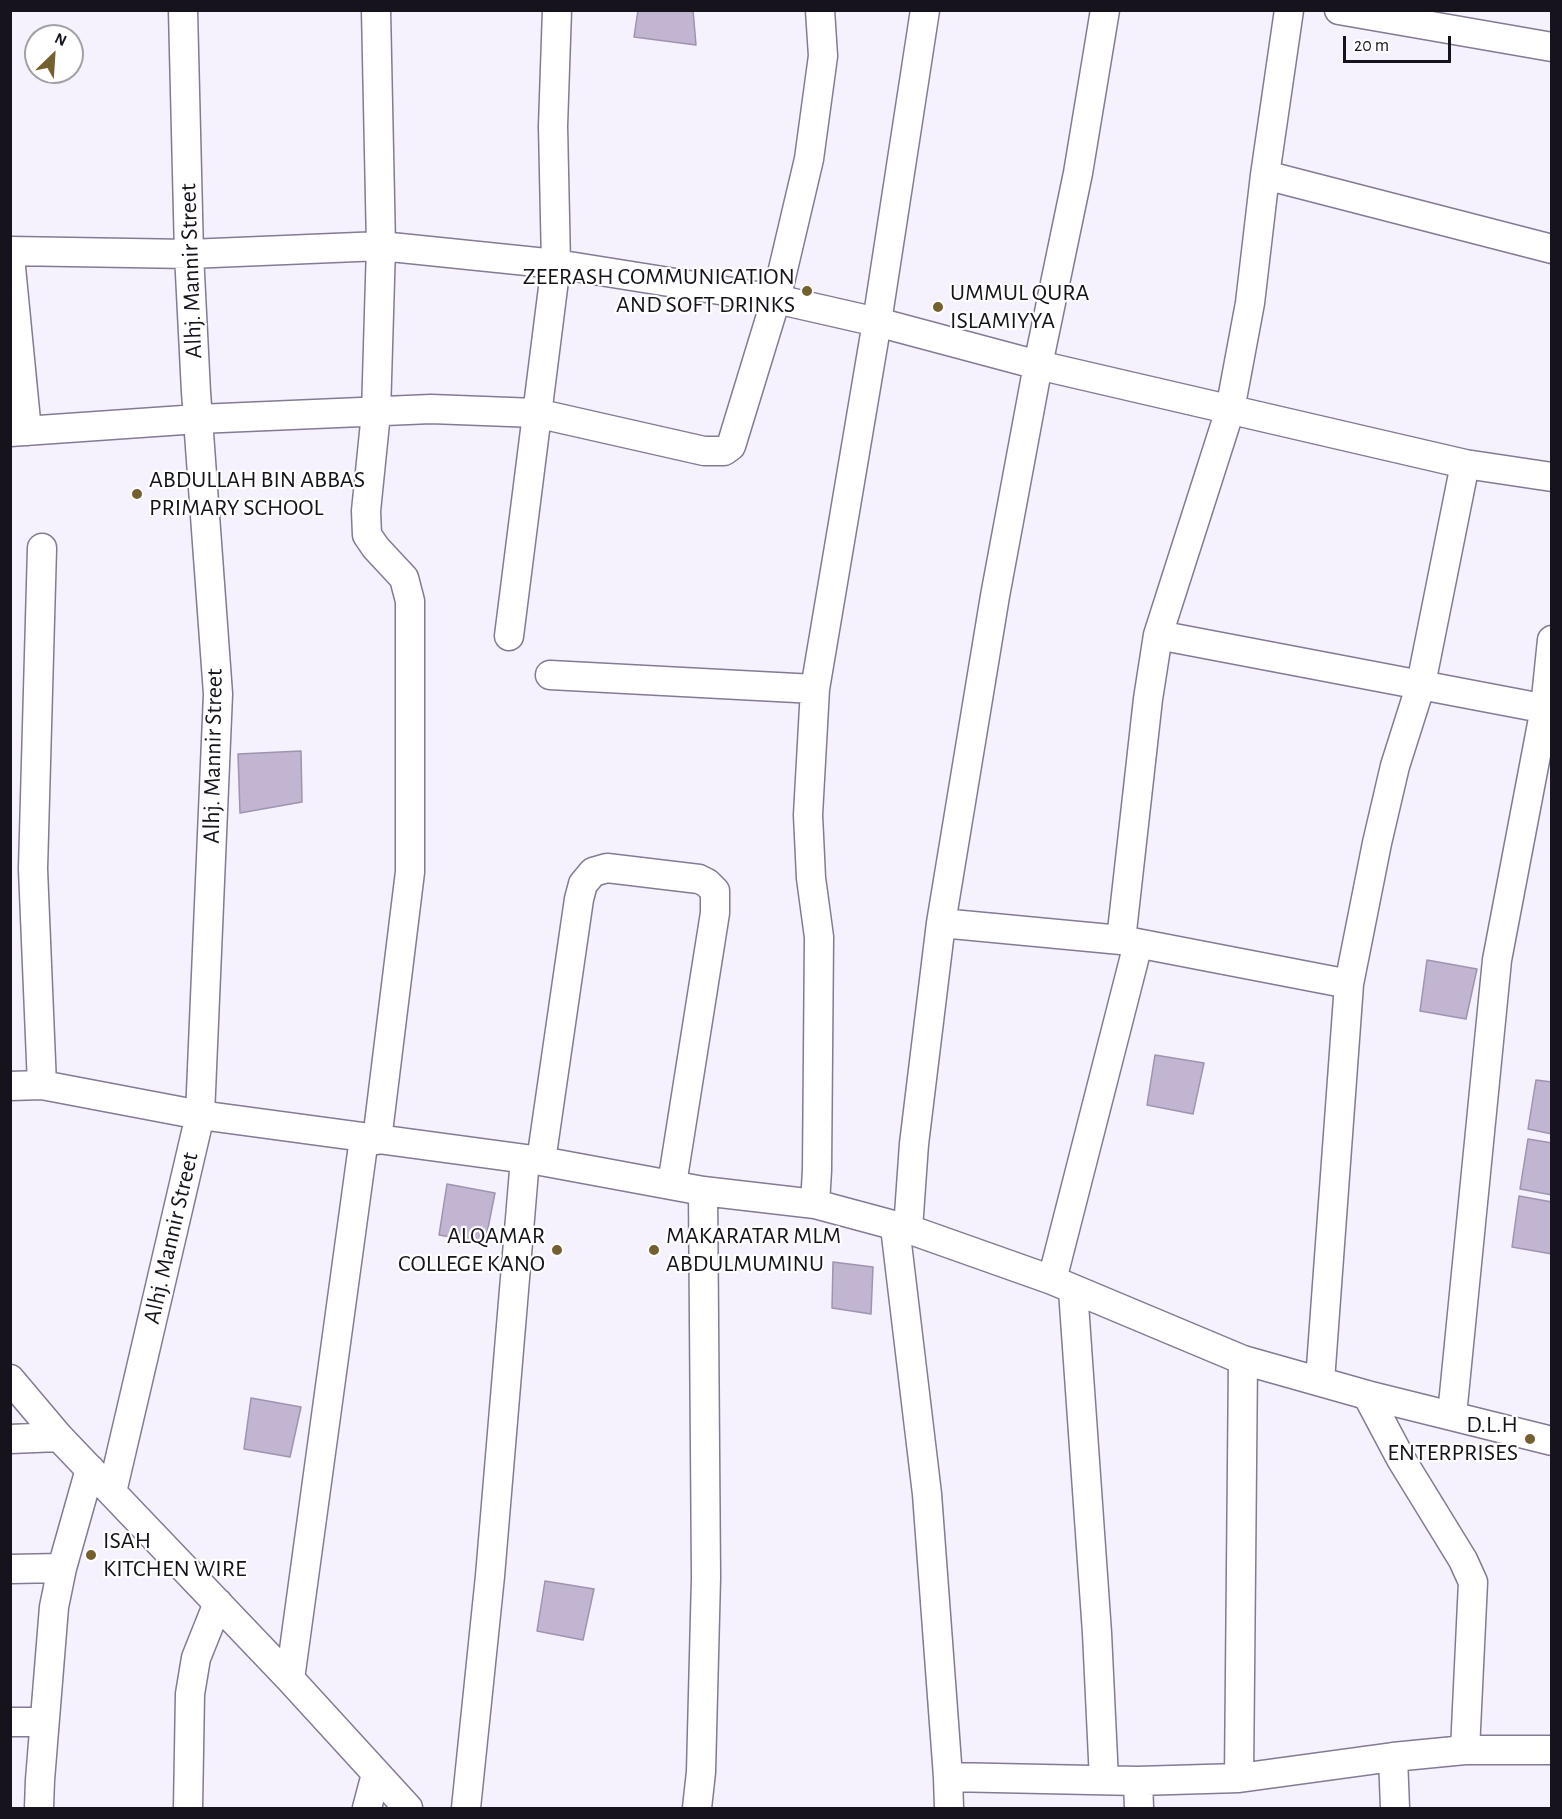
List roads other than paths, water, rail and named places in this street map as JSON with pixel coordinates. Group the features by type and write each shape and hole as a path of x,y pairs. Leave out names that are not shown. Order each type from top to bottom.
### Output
{"street":[{"name":"Alhj. Mannir Street","path":"112,1492 200,1115 218,694 198,419 189,254 183,10"},
{"path":"290,1679 410,872 410,601 404,578 376,549 367,535 366,511 376,413 381,246 376,10"},
{"path":"509,636 556,264 553,126 557,10"},
{"path":"10,257 19,431 198,419 430,409 536,412 704,451 724,451 731,446 776,298 809,159 823,56 820,10"},
{"path":"815,1204 819,937 811,878 808,815 815,689 878,322 925,10"},
{"path":"949,1809 927,1494 902,1228 941,923 993,608 1038,365 1078,173 1105,10"},
{"path":"1104,1780 1097,1633 1062,1285 1129,942 1148,699 1158,635 1230,410 1250,303 1265,175 1289,10"},
{"path":"1339,10 1551,47"},
{"path":"1265,175 1551,249"},
{"path":"10,251 189,254 381,246 556,264 776,298 878,322 1038,365 1230,410 1465,464 1551,477"},
{"path":"1320,1381 1349,984 1395,766 1421,684 1465,464"},
{"path":"42,548 33,869 42,1085"},
{"path":"1158,635 1548,709"},
{"path":"1452,1415 1497,960 1548,709 1551,639"},
{"path":"550,675 815,689"},
{"path":"466,1809 533,1160 579,899 583,884 593,872 607,868 699,879 715,891 715,913 672,1184"},
{"path":"941,923 1129,942 1349,984"},
{"path":"10,1086 42,1085 200,1115 533,1160 702,1191 815,1204 902,1228 1062,1285 1243,1360 1366,1395 1551,1441"},
{"path":"697,1809 701,1772 706,1578 702,1191"},
{"path":"1239,1778 1243,1360"},
{"path":"10,1379 59,1437 290,1679 408,1809"},
{"path":"1366,1395 1401,1459 1463,1560 1473,1582 1465,1750"},
{"path":"10,1439 59,1437"},
{"path":"39,1809 54,1607 62,1568 90,1469"},
{"path":"10,1569 62,1568"},
{"path":"188,1809 190,1694 196,1658 218,1603"},
{"path":"10,1722 44,1722"},
{"path":"948,1777 1104,1780 1139,1795 1239,1778 1393,1757 1465,1750 1551,1750"},
{"path":"1393,1757 1395,1809"},
{"path":"367,1809 376,1774"}],"place":[{"name":"ZEERASH COMMUNICATION AND SOFT DRINKS","path":"807,291"},
{"name":"UMMUL QURA ISLAMIYYA","path":"938,307"},
{"name":"ABDULLAH BIN ABBAS PRIMARY SCHOOL","path":"137,494"},
{"name":"ALQAMAR COLLEGE KANO","path":"557,1250"},
{"name":"MAKARATAR MLM ABDULMUMINU","path":"654,1250"},
{"name":"D.L.H ENTERPRISES","path":"1530,1439"},
{"name":"ISAH KITCHEN WIRE","path":"91,1555"}]}
